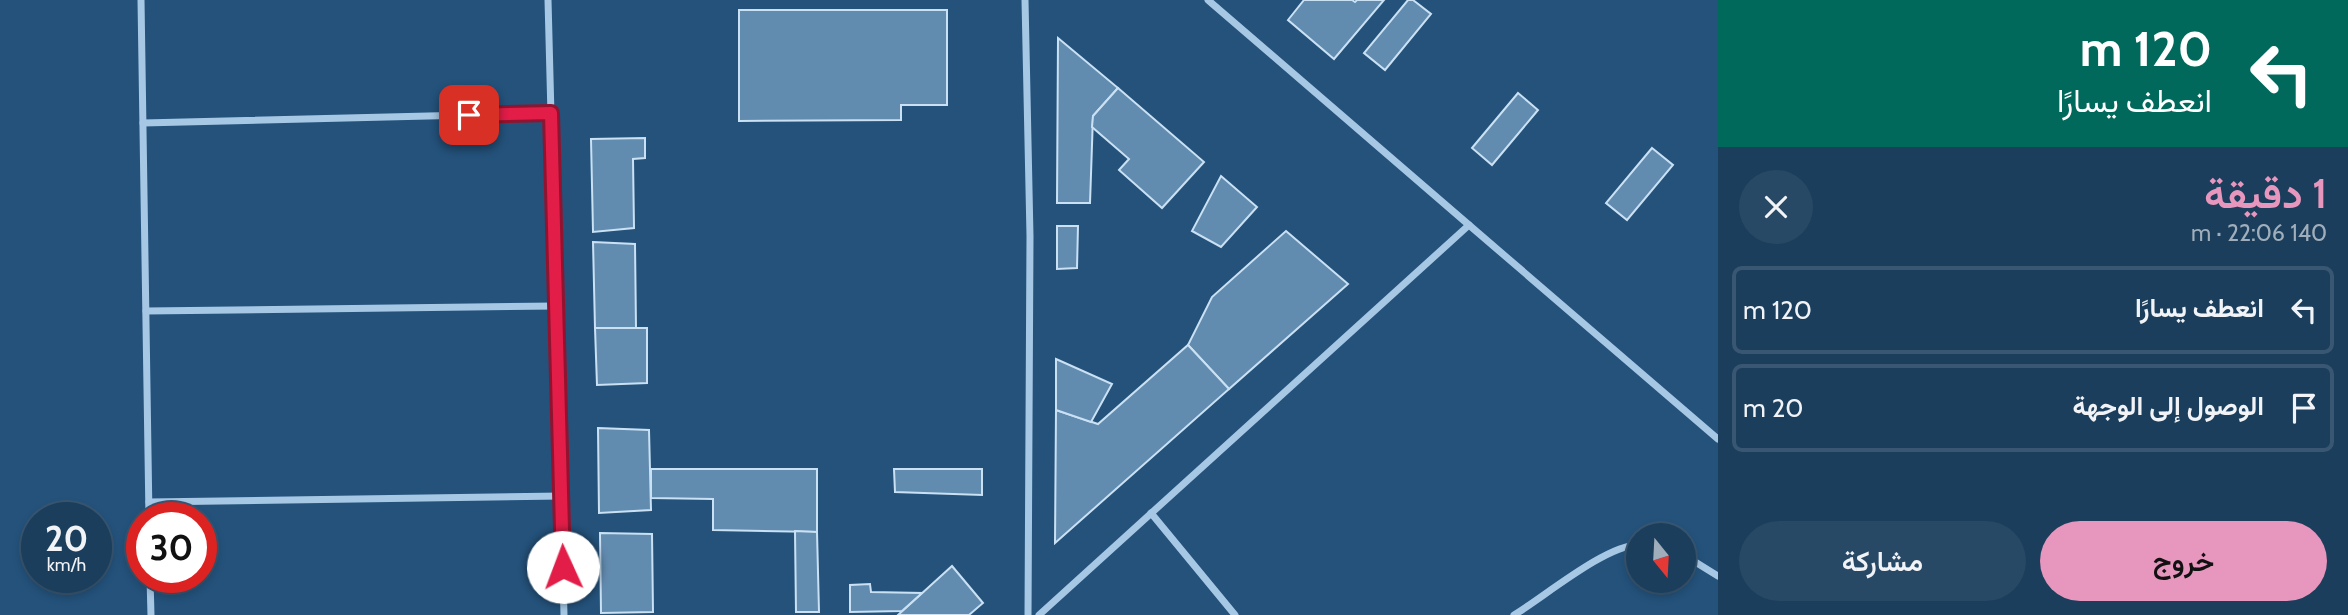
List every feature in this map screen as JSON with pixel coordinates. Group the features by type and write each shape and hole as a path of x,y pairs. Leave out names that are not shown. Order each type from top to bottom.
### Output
{"street":[{"path":"141,0 149,502 561,496"},
{"path":"548,0 564,615"},
{"path":"1025,0 1030,236 1028,615"},
{"path":"1208,0 1718,439"},
{"path":"143,123 551,113"},
{"path":"1039,615 1469,225"},
{"path":"146,311 556,306"},
{"path":"1151,513 1235,615"},
{"path":"1514,615 1606,554 1626,546"},
{"path":"1696,562 1718,576"},
{"path":"150,593 151,615"}],"building":[{"path":"1304,0 1384,0 1334,59 1288,20"},
{"path":"1408,0 1413,0 1431,14 1385,70 1364,53"},
{"path":"739,10 947,10 947,105 901,105 901,120 739,121"},
{"path":"1058,38 1118,88 1093,116 1090,203 1057,203"},
{"path":"1118,88 1204,162 1162,208 1119,170 1129,159 1092,127 1093,116"},
{"path":"1518,93 1538,110 1492,165 1472,148"},
{"path":"645,138 645,158 633,159 634,228 593,232 591,139"},
{"path":"1652,148 1673,165 1627,220 1606,203"},
{"path":"1221,176 1257,207 1221,247 1192,231"},
{"path":"1057,226 1078,226 1077,268 1057,269"},
{"path":"1286,231 1348,284 1229,389 1188,345 1212,297"},
{"path":"593,242 635,244 636,328 595,328"},
{"path":"595,328 647,328 647,383 597,385"},
{"path":"1188,345 1229,389 1055,543 1056,410 1098,424"},
{"path":"1056,359 1112,384 1091,422 1056,410"},
{"path":"598,428 649,430 651,510 599,513"},
{"path":"651,469 817,469 817,532 713,530 713,499 651,498"},
{"path":"894,469 982,469 982,495 895,492"},
{"path":"795,531 817,532 819,612 796,612"},
{"path":"600,533 652,534 653,612 601,613"},
{"path":"952,566 983,603 969,615 898,615"},
{"path":"870,584 871,592 922,593 902,611 850,612 850,585"}],"route":[{"path":"469,115 551,113 563,567"}]}
